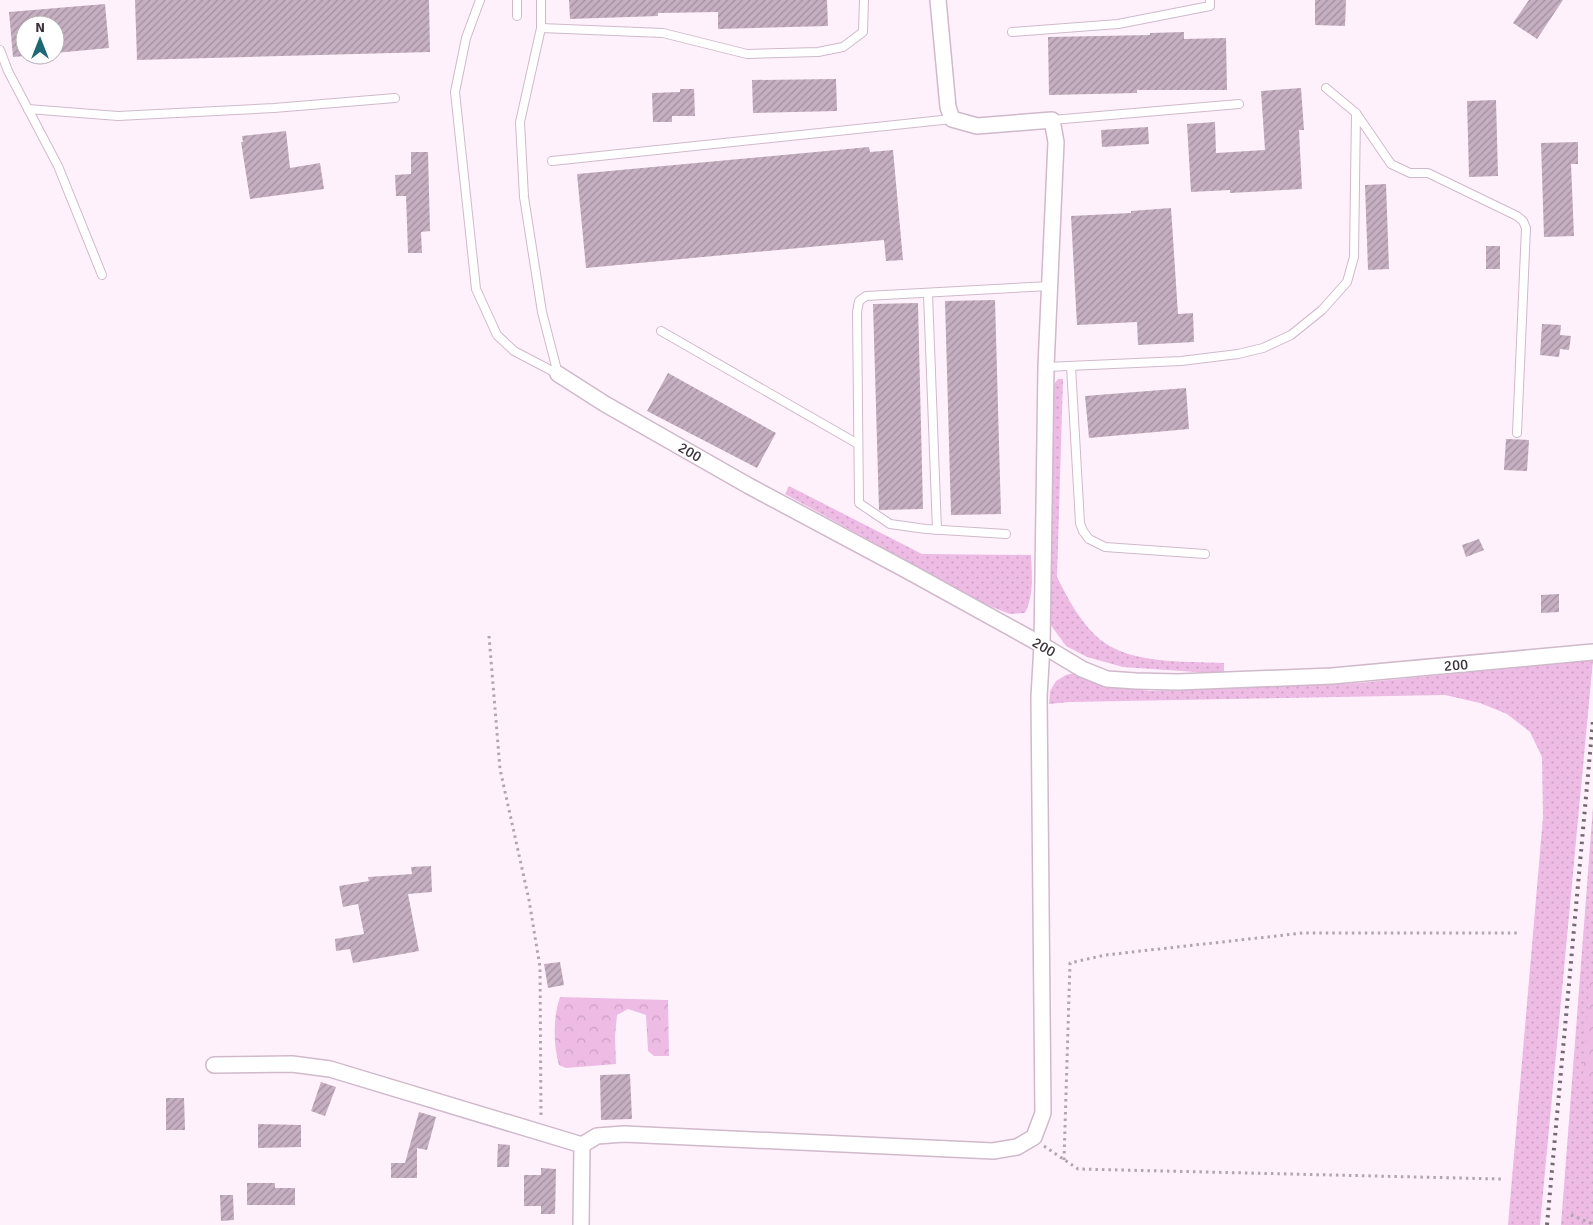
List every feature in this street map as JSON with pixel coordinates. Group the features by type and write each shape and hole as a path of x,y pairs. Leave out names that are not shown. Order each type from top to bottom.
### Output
{"street":[{"path":"214,1065 292,1064 330,1069 582,1145 597,1136 624,1134 994,1151 1017,1147 1034,1137 1043,1113 1039,697 1042,646 1046,367 1056,142 1052,120 977,126 952,119 948,107 938,0"},
{"name":"200","path":"558,374 605,404 749,486 1082,669 1107,679 1178,682 1332,676 1593,652"},
{"path":"581,1225 582,1145"}],"lane":[{"path":"480,0 466,38 455,92 476,289 498,336 514,351 558,374"},
{"path":"517,0 517,16"},
{"path":"541,0 541,28 520,122 524,197 542,312 558,374"},
{"path":"541,28 662,33 747,54 818,52 843,47 863,32 864,0"},
{"path":"1012,32 1118,24 1210,6 1210,0"},
{"path":"0,50 8,71 58,166 102,275"},
{"path":"1326,88 1356,113 1391,164 1410,172 1428,173 1517,216 1523,221 1526,228 1517,433"},
{"path":"28,109 118,116 274,108 395,98"},
{"path":"1052,120 1239,104"},
{"path":"1046,367 1181,361 1238,354 1263,348 1292,336 1322,310 1347,282 1354,257 1356,113"},
{"path":"552,161 952,119"},
{"path":"1006,534 937,530 890,524 859,502 857,312 859,301 866,296 1050,286"},
{"path":"928,294 937,530"},
{"path":"661,331 858,444"},
{"path":"1071,366 1080,523 1083,531 1089,539 1105,546 1205,554"}],"path":[{"path":"490,636 500,769 530,900 540,967 541,1133"},
{"path":"1064,1160 1070,963 1105,954 1303,933 1519,932"},
{"path":"1034,1137 1042,1145 1078,1169 1501,1180"},
{"path":"1571,1215 1593,1224"}],"green space":[{"path":"1058,379 1063,379 1057,577 1069,600 1083,622 1107,645 1138,657 1173,661 1224,663 1224,674 1123,667 1087,657 1066,646 1050,624 1048,609 1051,408 1054,384"},
{"path":"789,486 922,554 1031,555 1031,592 1025,613 1010,614 987,605 785,494"},
{"path":"1593,660 1540,1225 1508,1225 1543,817 1542,757 1530,732 1507,714 1480,703 1445,695 1069,702 1049,704 1050,691 1056,681 1074,673 1111,686 1150,691 1359,683"},
{"path":"1593,807 1593,1225 1561,1225"},
{"path":"1593,975 1593,1091 1586,1084 1583,1075 1590,979"},
{"path":"560,997 668,1000 669,1056 654,1056 648,1051 646,1015 628,1009 617,1015 615,1036 616,1064 566,1068 559,1065 555,1031 556,1013"}],"building":[{"path":"135,0 429,0 430,52 137,60"},
{"path":"569,0 827,0 828,26 718,29 718,12 658,13 658,16 570,19"},
{"path":"1315,0 1346,0 1345,26 1315,25"},
{"path":"1529,0 1563,0 1537,39 1513,23"},
{"path":"105,4 109,48 65,52 65,15 15,15 15,57 13,57 9,12"},
{"path":"1184,32 1184,39 1226,38 1227,90 1137,90 1137,93 1049,95 1048,37 1150,35 1150,33"},
{"path":"836,79 837,111 753,113 752,80"},
{"path":"1301,88 1304,130 1299,130 1302,189 1230,193 1230,190 1191,192 1187,124 1215,122 1216,153 1265,150 1261,91"},
{"path":"680,89 694,89 695,116 672,116 672,122 653,122 652,93 680,92"},
{"path":"1496,100 1498,176 1469,177 1467,101"},
{"path":"1148,127 1149,144 1102,147 1101,130"},
{"path":"286,131 290,168 320,163 324,189 250,199 241,142 243,142 242,136"},
{"path":"1578,142 1578,164 1571,164 1574,236 1544,237 1541,143"},
{"path":"869,147 870,152 893,150 903,260 886,261 884,240 586,268 577,174"},
{"path":"411,152 428,152 430,231 421,232 422,253 408,253 406,196 396,196 395,175 411,174"},
{"path":"1386,184 1389,269 1368,270 1365,185"},
{"path":"1171,208 1178,314 1193,313 1194,342 1138,345 1137,322 1077,325 1071,216 1131,213 1131,211"},
{"path":"1486,246 1500,246 1500,269 1486,269"},
{"path":"995,300 1001,514 951,515 945,301"},
{"path":"918,303 923,509 879,510 873,304"},
{"path":"1542,324 1561,325 1560,335 1571,336 1569,350 1560,349 1559,357 1540,355"},
{"path":"668,373 776,433 757,468 647,411"},
{"path":"1186,388 1189,429 1089,438 1085,396"},
{"path":"1506,439 1529,440 1527,471 1504,470"},
{"path":"1479,539 1484,550 1466,557 1462,545"},
{"path":"1559,594 1559,612 1541,613 1541,595"},
{"path":"431,866 432,892 408,894 419,951 353,963 350,949 336,951 335,939 364,934 358,904 343,907 339,886 369,881 368,877 412,874 411,867"},
{"path":"560,962 564,985 548,988 544,964"},
{"path":"630,1074 632,1119 601,1120 600,1075"},
{"path":"321,1082 336,1087 325,1116 311,1111"},
{"path":"166,1098 184,1098 185,1130 166,1130"},
{"path":"419,1112 436,1117 427,1150 417,1148 417,1178 391,1178 391,1163 405,1163"},
{"path":"258,1124 301,1125 301,1147 258,1148"},
{"path":"498,1144 510,1145 509,1167 497,1167"},
{"path":"541,1168 556,1169 555,1214 541,1214 541,1206 524,1206 524,1175 541,1175"},
{"path":"247,1183 275,1183 275,1188 295,1188 295,1205 247,1205"},
{"path":"220,1195 233,1195 234,1220 221,1221"}],"railway":[{"path":"1547,1225 1593,720"}]}
